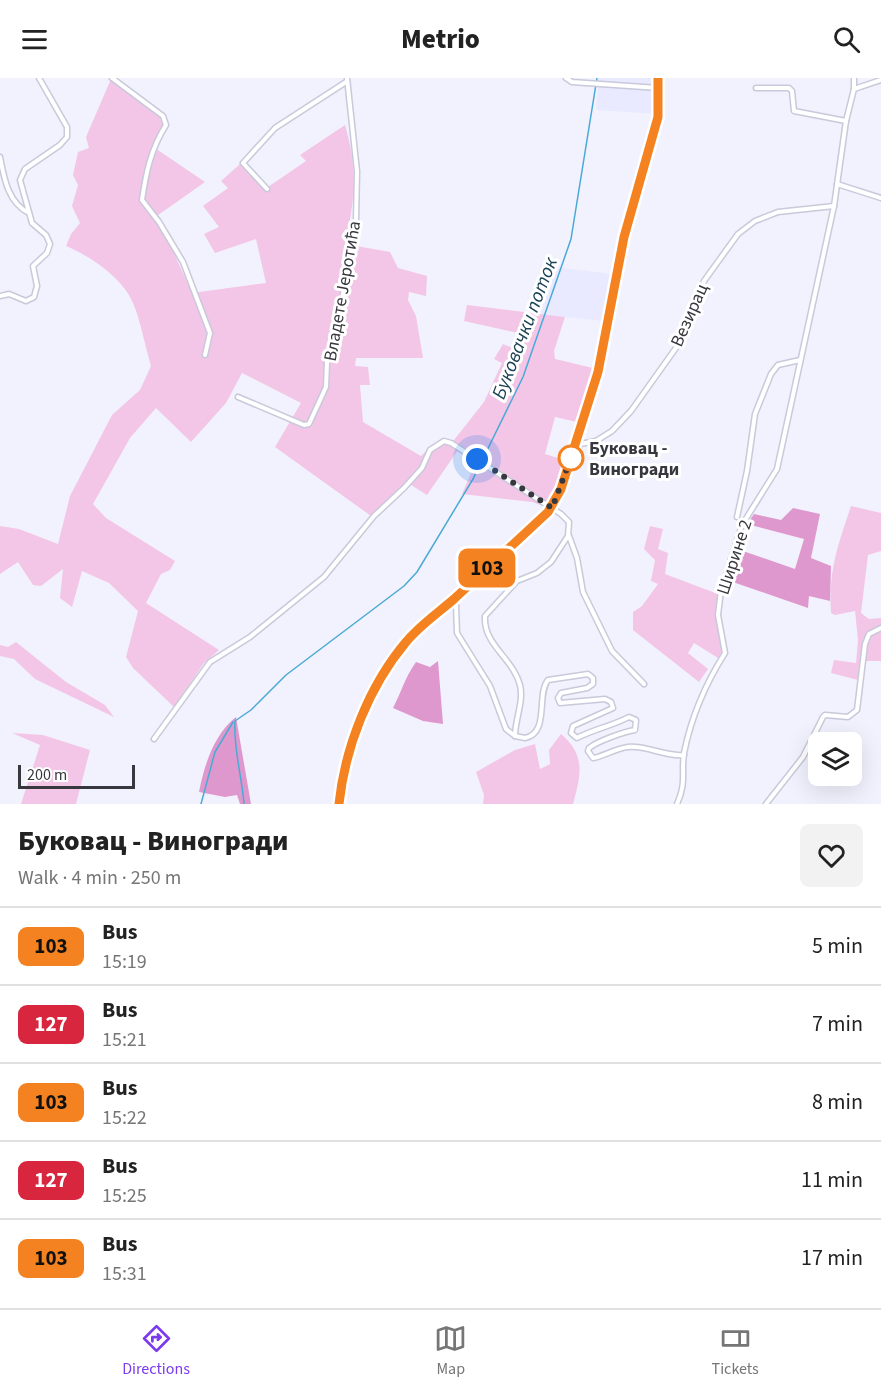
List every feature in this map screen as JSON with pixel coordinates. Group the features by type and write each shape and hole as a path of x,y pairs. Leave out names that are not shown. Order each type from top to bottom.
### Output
{"street":[{"path":"0,296 9,294 26,301 34,297 37,286 33,266 47,253 50,244 46,235 33,223 20,180 25,169 60,146 67,137 67,127 39,78"},
{"path":"112,78 163,116 166,125 155,141 146,169 142,200 159,222 183,262 210,333 206,355"},
{"path":"566,78 572,82 658,88"},
{"path":"339,804 343,776 355,735 381,678 411,637 552,508 561,489 598,372 624,237 658,117 658,78"},
{"path":"834,206 854,78"},
{"path":"267,189 243,163 275,128 347,80"},
{"name":"Владете Јеротића","path":"238,396 304,425 309,424 323,396 327,363 335,339 356,221 357,171 347,80"},
{"path":"854,89 881,80"},
{"path":"756,88 789,88 792,91 794,111 846,121"},
{"path":"0,157 9,192 24,211 30,213"},
{"path":"837,184 881,198"},
{"name":"Везирац","path":"575,445 596,441 631,411 683,338 700,300 704,281 738,234 755,221 778,212 834,206"},
{"name":"Ширине 2","path":"677,804 685,779 684,755 709,677 725,653 718,615 721,590 742,525 777,469 834,206"},
{"path":"737,516 761,395 778,365 800,360"},
{"path":"154,739 210,662 250,636 324,577 374,516 422,468 430,450 438,443 451,442 552,508 569,522 568,536 577,558 583,592 612,651 644,684"},
{"path":"515,736 520,686 513,667 493,644 487,633 485,616 517,581 537,573 551,562 568,536"},
{"path":"452,600 456,605 457,633 490,686 506,729 515,736 530,737 535,732 542,716 542,690 548,680 588,674 593,678 593,684 587,688 561,693 558,698 560,703 605,699 611,702 613,708 573,726 571,733 573,736 577,738 595,729 617,725 629,717 636,720 637,725 634,730 617,734 605,742 595,744 588,751 593,758 598,758 616,749 637,747 673,756 684,755"},
{"path":"766,804 803,758 823,717 825,715 848,717 856,710 865,644 869,634 881,628"}],"shaded area":[{"path":"598,78 656,78 656,87 613,84 598,81"},
{"path":"111,79 168,120 152,146 205,182 154,218 168,240 192,293 266,283 256,239 215,253 204,234 219,227 203,206 228,188 221,181 240,164 265,189 306,161 300,155 345,125 352,156 354,184 345,244 390,252 398,268 427,276 426,296 409,292 408,300 416,316 423,358 356,358 355,366 368,367 370,385 360,385 363,422 421,456 430,447 443,442 450,445 484,402 502,363 494,359 503,344 515,349 523,334 464,321 467,305 565,317 554,351 555,359 593,368 577,422 555,417 545,454 567,461 556,492 546,507 532,502 462,494 474,466 458,450 427,495 408,483 371,516 275,447 301,403 242,373 226,403 191,442 156,408 130,438 93,504 106,518 175,561 170,570 161,574 146,603 219,650 204,663 174,707 133,668 126,657 138,611 109,583 82,571 72,607 60,598 63,569 41,586 33,585 18,562 0,574 0,526 19,529 58,544 70,496 112,415 140,390 151,366 133,303 122,285 105,269 66,246 71,234 80,223 72,206 78,185 73,175 78,152 89,148 86,137"},
{"path":"598,85 656,89 656,114 596,110"},
{"path":"540,265 611,274 604,321 537,314"},
{"path":"851,506 881,513 881,551 868,555 861,613 869,619 881,618 881,661 860,661 858,680 831,673 834,660 856,663 858,640 855,611 835,615 831,613 830,598 835,558"},
{"path":"793,508 820,514 811,558 831,566 830,601 809,596 808,608 727,580 737,549 795,569 804,539 747,524 754,514 781,520"},
{"path":"650,526 663,529 658,549 668,553 665,574 718,594 716,616 724,648 718,658 694,643 688,653 708,669 699,682 633,630 633,612 642,606 658,584 651,581 655,560 644,549"},
{"path":"16,642 66,682 105,705 114,717 35,679 14,659 0,656 0,645 8,647"},
{"path":"438,661 443,724 423,721 393,708 416,662 430,667"},
{"path":"236,717 251,804 240,804 237,795 225,797 199,792 207,761 216,741"},
{"path":"12,733 43,735 90,750 76,804 21,804 40,745"},
{"path":"561,734 575,750 578,758 579,775 573,804 483,804 484,795 476,772 515,750 535,744 540,769 550,764 549,750"}],"waterway":[{"name":"Буковачки поток","path":"244,804 235,741 235,721 251,710 286,675 404,586 417,572 473,479 523,377 571,239 597,78"},
{"path":"201,804 215,752 233,722"}],"bus line":[{"name":"103","path":"339,804 343,776 355,735 375,689 392,660 417,630 548,512 556,502 598,372 610,320 624,237 658,117 658,78"}],"place":[{"name":"Буковац - Виногради","path":"571,458"}],"route":[{"path":"477,459 552,508 571,458"}]}
